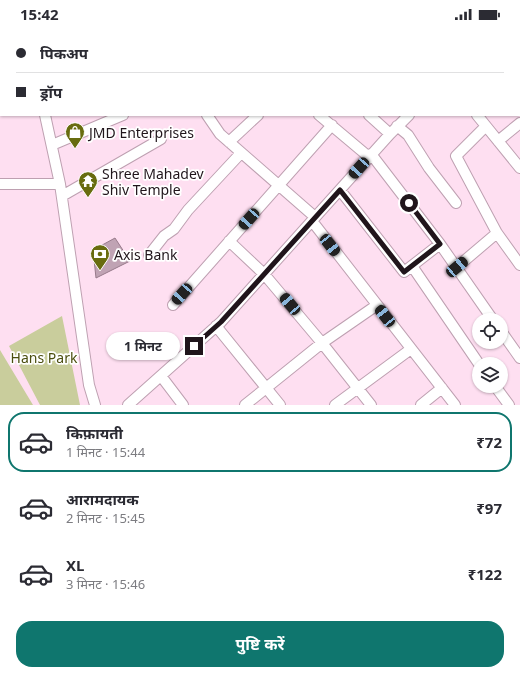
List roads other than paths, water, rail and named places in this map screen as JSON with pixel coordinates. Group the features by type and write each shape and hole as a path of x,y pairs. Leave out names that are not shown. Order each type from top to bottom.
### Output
{"street":[{"path":"46,116 62,196 89,385 94,405"},
{"path":"52,145 121,116"},
{"path":"208,116 220,134 279,186 313,219 377,305 456,405"},
{"path":"229,142 257,116"},
{"path":"321,116 370,156 440,244 489,313"},
{"path":"370,116 390,134"},
{"path":"128,405 216,326 407,116"},
{"path":"478,116 520,168"},
{"path":"498,141 520,123"},
{"path":"173,304 332,125"},
{"path":"397,126 408,134 429,168 456,203"},
{"path":"486,126 456,156 497,233 520,265"},
{"path":"62,196 161,139"},
{"path":"149,255 164,236 174,229 188,210 241,153"},
{"path":"0,184 60,184"},
{"path":"340,190 404,272 440,244"},
{"path":"457,267 497,233"},
{"path":"229,241 264,274 371,405"},
{"path":"412,266 474,357"},
{"path":"245,405 322,344 377,305"},
{"path":"216,326 280,405"},
{"path":"508,341 520,358"},
{"path":"335,405 411,349"},
{"path":"161,376 183,405"},
{"path":"421,405 442,388"},
{"path":"500,393 509,405"}],"place":[{"name":"JMD Enterprises","path":"75,149"},
{"name":"Shree Mahadev Shiv Temple","path":"88,198"},
{"name":"Axis Bank","path":"100,271"}],"park label":[{"name":"Hans Park","path":"44,357"}]}
